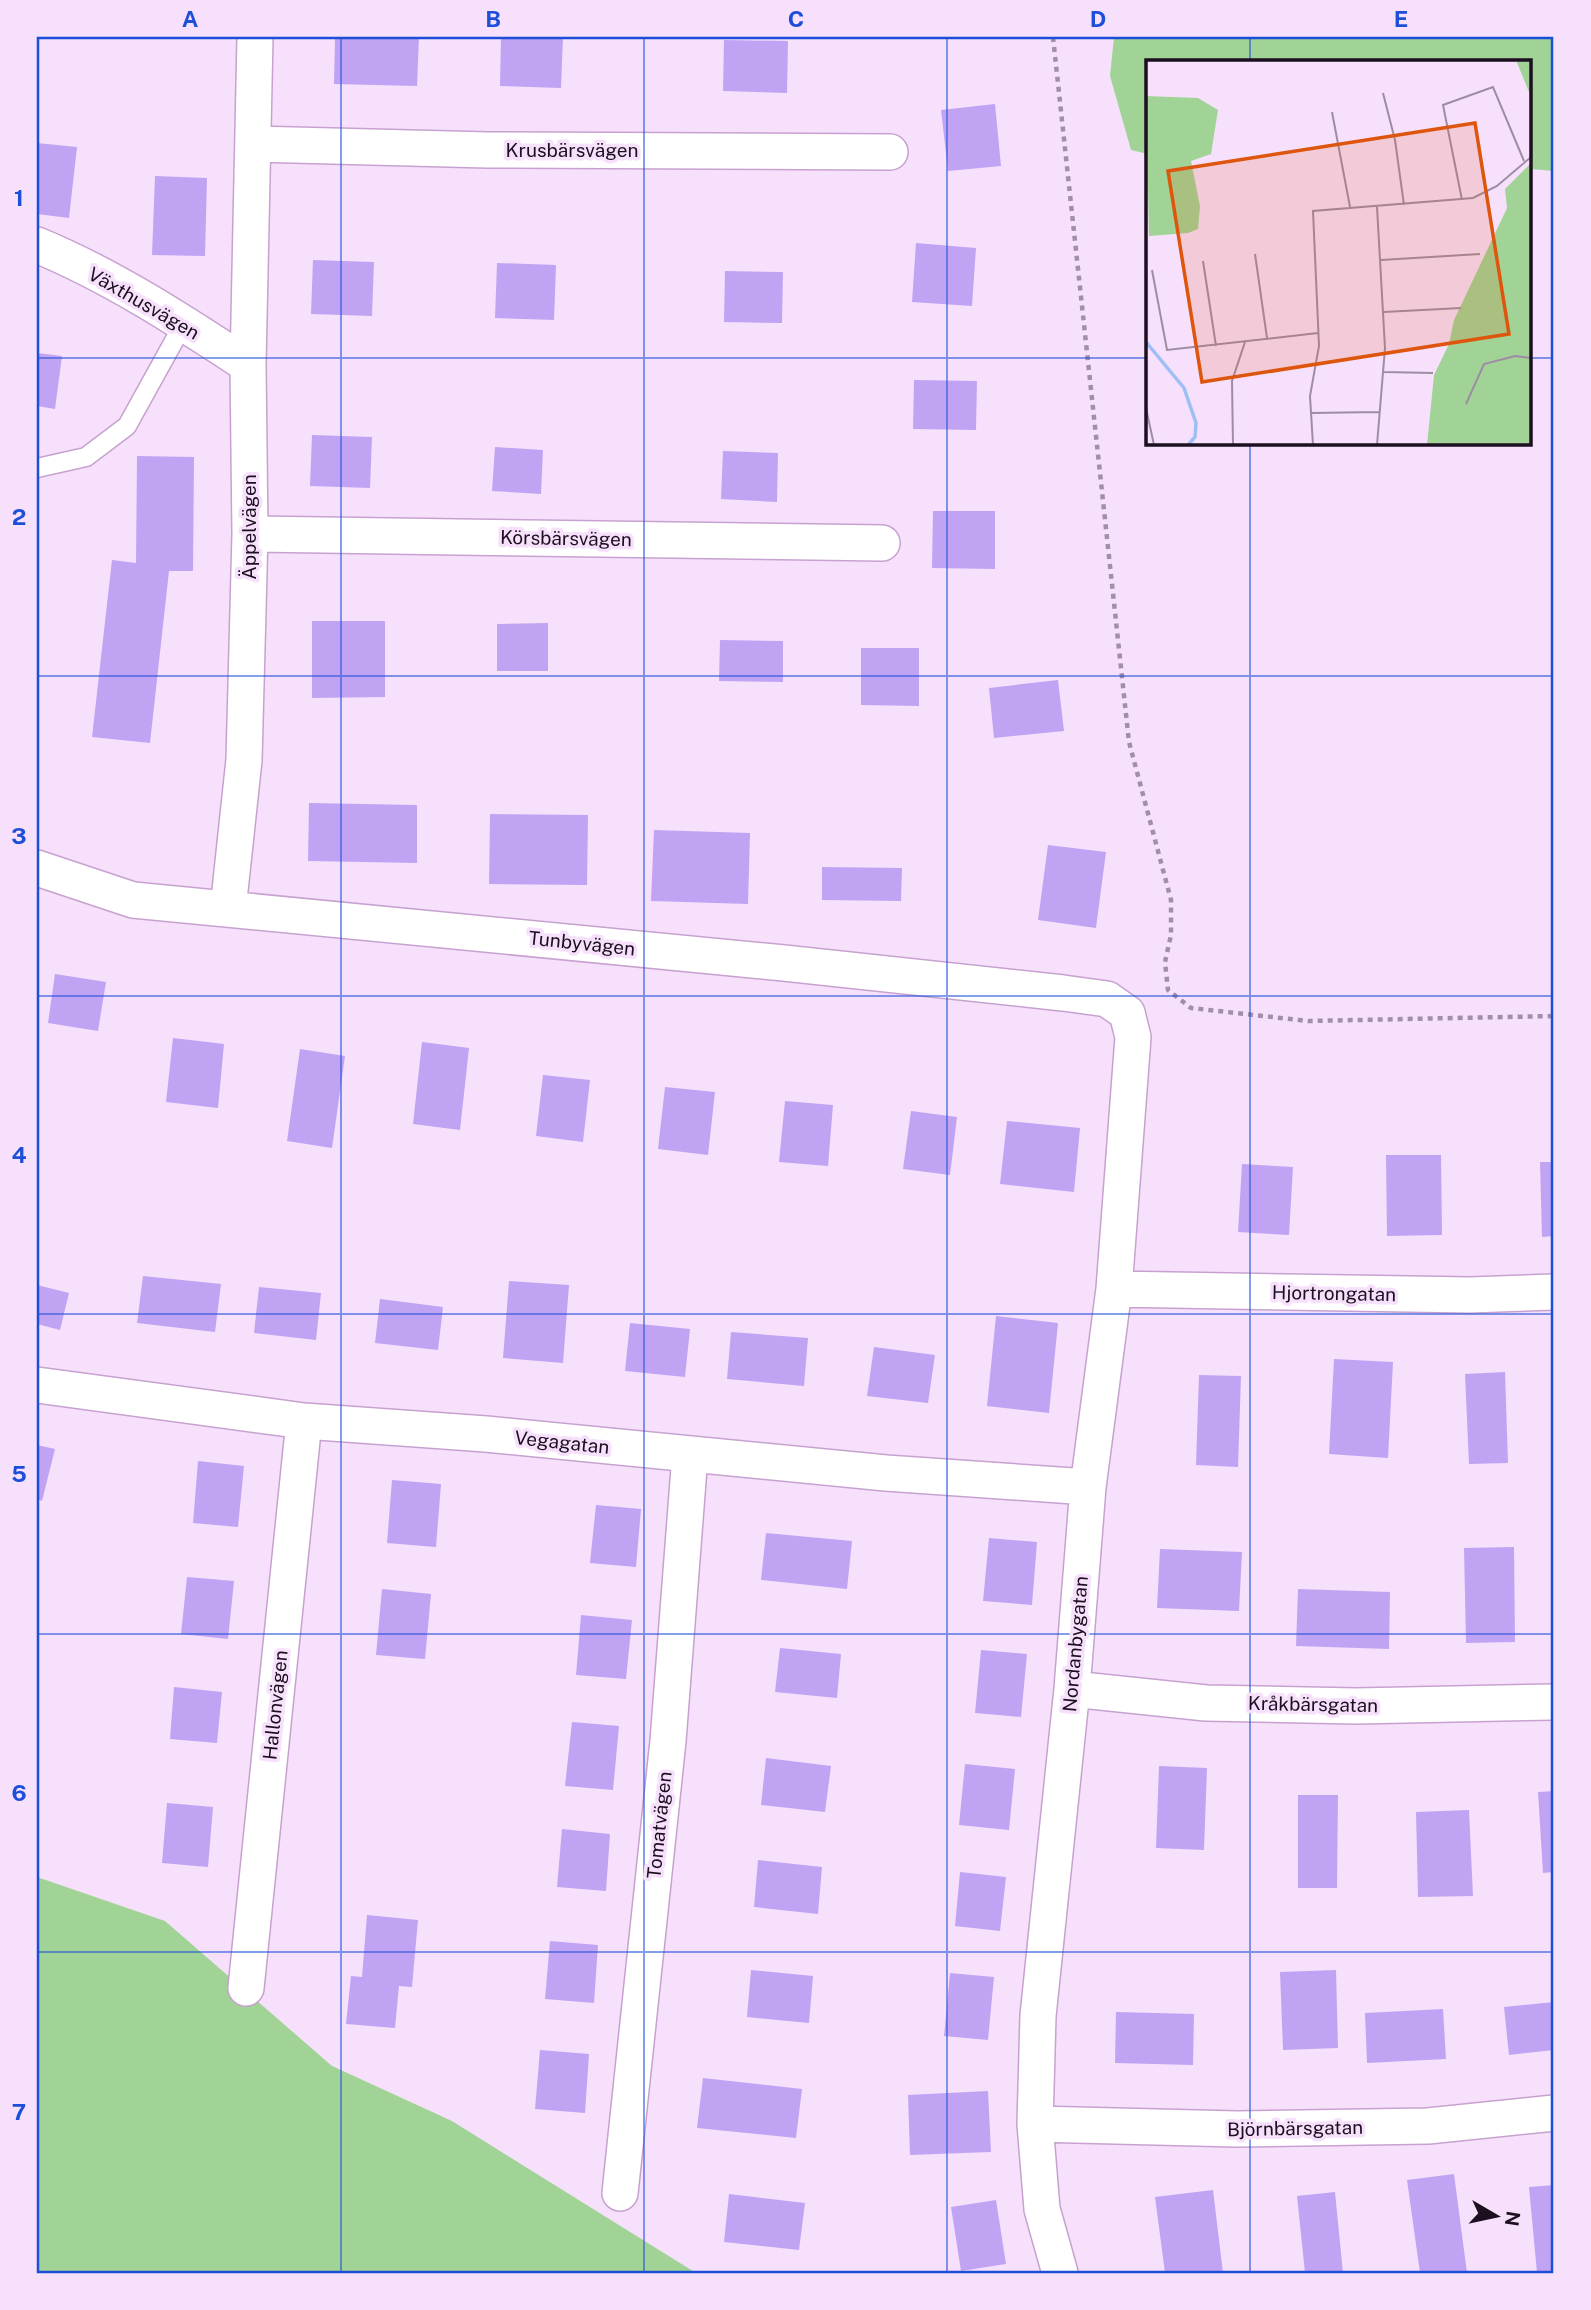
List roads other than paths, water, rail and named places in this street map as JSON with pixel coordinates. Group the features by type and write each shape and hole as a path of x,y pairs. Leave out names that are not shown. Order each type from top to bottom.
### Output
{"street":[{"name":"Äppelvägen","path":"228,909 244,760 250,534 248,365 255,37"},
{"name":"Krusbärsvägen","path":"254,144 488,150 890,152"},
{"name":"Växthusvägen","path":"37,245 126,289 248,365"},
{"name":"Körsbärsvägen","path":"250,534 882,543"},
{"name":"Tunbyvägen","path":"37,868 133,900 690,953 1050,992 1107,999 1128,1013"},
{"name":"Nordanbygatan","path":"1059,2273 1042,2209 1035,2124 1038,2016 1072,1689 1088,1488 1114,1289 1133,1037 1128,1013"},
{"name":"Hjortrongatan","path":"1114,1289 1469,1296 1554,1292"},
{"name":"Vegagatan","path":"37,1385 304,1421 486,1434 886,1473 1088,1488"},
{"name":"Hallonvägen","path":"246,1988 304,1421"},
{"name":"Tomatvägen","path":"620,2193 667,1741 690,1455"},
{"name":"Kråkbärsgatan","path":"1072,1689 1206,1703 1356,1706 1554,1702"},
{"name":"Björnbärsgatan","path":"1035,2124 1237,2129 1429,2126 1554,2113"}],"lane":[{"path":"37,468 86,457 127,426 184,323"}]}
